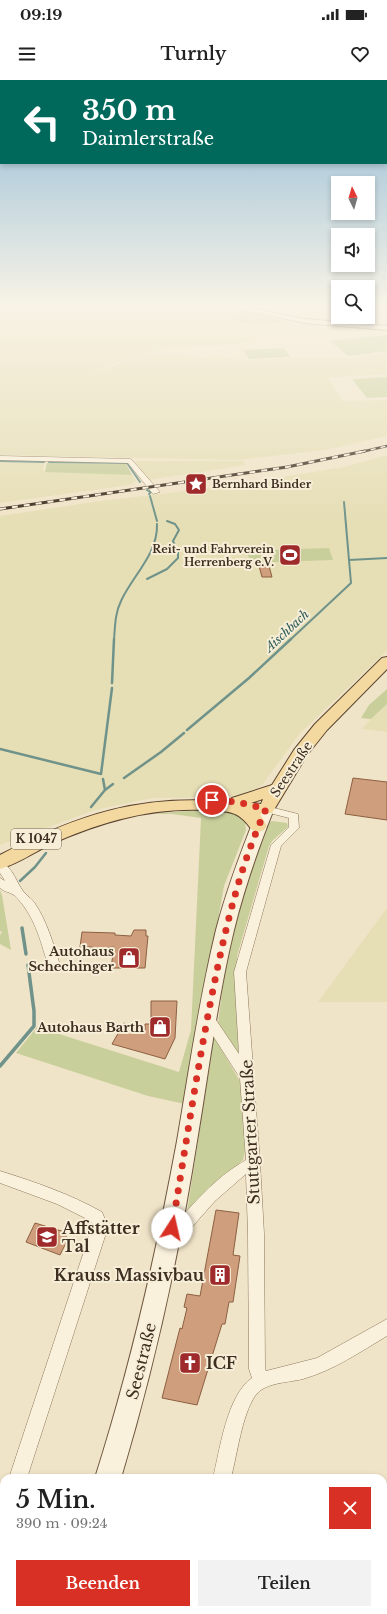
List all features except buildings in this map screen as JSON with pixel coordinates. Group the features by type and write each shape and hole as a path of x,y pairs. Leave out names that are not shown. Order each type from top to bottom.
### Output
{"main road":[{"name":"Seestraße","path":"109,1474 121,1440 170,1243 207,1017 234,895 258,826 276,789 300,753 321,727 387,661"},
{"path":"258,826 252,816 240,805 276,789"},
{"name":"K 1047","path":"0,856 51,832 72,824 87,823 149,807 184,804 210,804 240,805 266,809"},
{"path":"0,863 36,844 87,823"}],"street":[{"path":"0,458 130,461 156,492"},
{"name":"Stuttgarter Straße","path":"261,1381 256,1369 256,1234 253,1163 240,972 276,845 294,828 294,816 266,809"},
{"path":"0,866 8,876 16,891 29,904 41,924 54,965"},
{"path":"0,882 7,888 16,891"},
{"path":"207,1017 247,1078"},
{"name":"Seestraße","path":"170,1243 193,1215 242,1168 253,1163"},
{"path":"0,1177 48,1194 84,1209 97,1217 100,1227 19,1474"},
{"path":"223,1474 240,1406 250,1389 261,1381 270,1377 315,1366 341,1355 387,1327"}],"shaded area":[{"path":"0,379 328,379 343,401 387,400 387,436 325,450 239,460 0,455"},
{"path":"387,455 387,651 300,733 262,785 244,796 152,798 95,810 0,845 0,516 93,502 219,487 344,467"},
{"path":"244,461 246,465 148,480 135,462"},
{"path":"0,462 44,463 43,471 132,475 136,481 129,485 0,503"},
{"path":"387,704 387,732 362,729 371,719"},
{"path":"387,908 387,1002 318,1002"}],"green space":[{"path":"352,379 387,379 387,397 367,398"},
{"path":"47,463 126,464 132,475 45,472"},
{"name":"Reit- und Fahrverein Herrenberg e.V.","path":"329,548 333,560 250,563 247,551"},
{"path":"387,689 387,704 371,719 361,718 369,705"},
{"path":"211,809 244,815 246,830 224,886 185,1104 148,1096 16,1053 37,1027 179,1072 191,1030 201,818 172,814 150,814"},
{"path":"272,821 287,823 288,827 273,840 269,846 237,956 238,1056 218,1023 226,962 240,900 267,823"},
{"path":"0,890 11,950 0,944 0,935 2,932 0,931"},
{"path":"214,1037 241,1083 245,1152 243,1160 187,1212"}],"waterway":[{"path":"0,461 44,462"},
{"path":"49,462 127,463 140,482"},
{"path":"147,490 151,492 149,494"},
{"path":"150,496 157,521"},
{"path":"344,502 349,560"},
{"path":"147,579 167,569 178,558 178,552 173,541 179,530 175,524 167,521"},
{"path":"114,640 119,606 126,591 149,555 156,535 157,524"},
{"name":"Aischbach","path":"349,560 387,558"},
{"name":"Aischbach","path":"290,640 351,583 349,560"},
{"path":"112,683 114,639"},
{"name":"Aischbach","path":"187,730 249,678 291,639"},
{"path":"0,749 101,774 112,688"},
{"name":"Aischbach","path":"124,778 161,752 184,733"},
{"path":"103,779 105,790"},
{"name":"Aischbach","path":"105,790 113,784"},
{"name":"Aischbach","path":"91,807 105,790"},
{"name":"Aischbach","path":"20,881 35,867 46,853"},
{"name":"Aischbach","path":"22,928 26,954"},
{"name":"Aischbach","path":"0,1066 34,1026 34,1011 28,965"}],"railway":[{"path":"361,452 387,446"},
{"path":"0,509 287,467 365,451"}],"place":[{"name":"Bernhard Binder","path":"196,484"},
{"name":"Reit- und Fahrverein Herrenberg e.V.","path":"290,555"},
{"name":"Autohaus Schechinger","path":"129,958"},
{"name":"Autohaus Barth","path":"160,1027"},
{"name":"Affstätter Tal","path":"47,1237"},
{"name":"Krauss Massivbau","path":"220,1275"},
{"name":"ICF","path":"190,1363"}],"route":[{"path":"172,1228 207,1017 227,923 240,874 266,809 251,804 212,800"}]}
